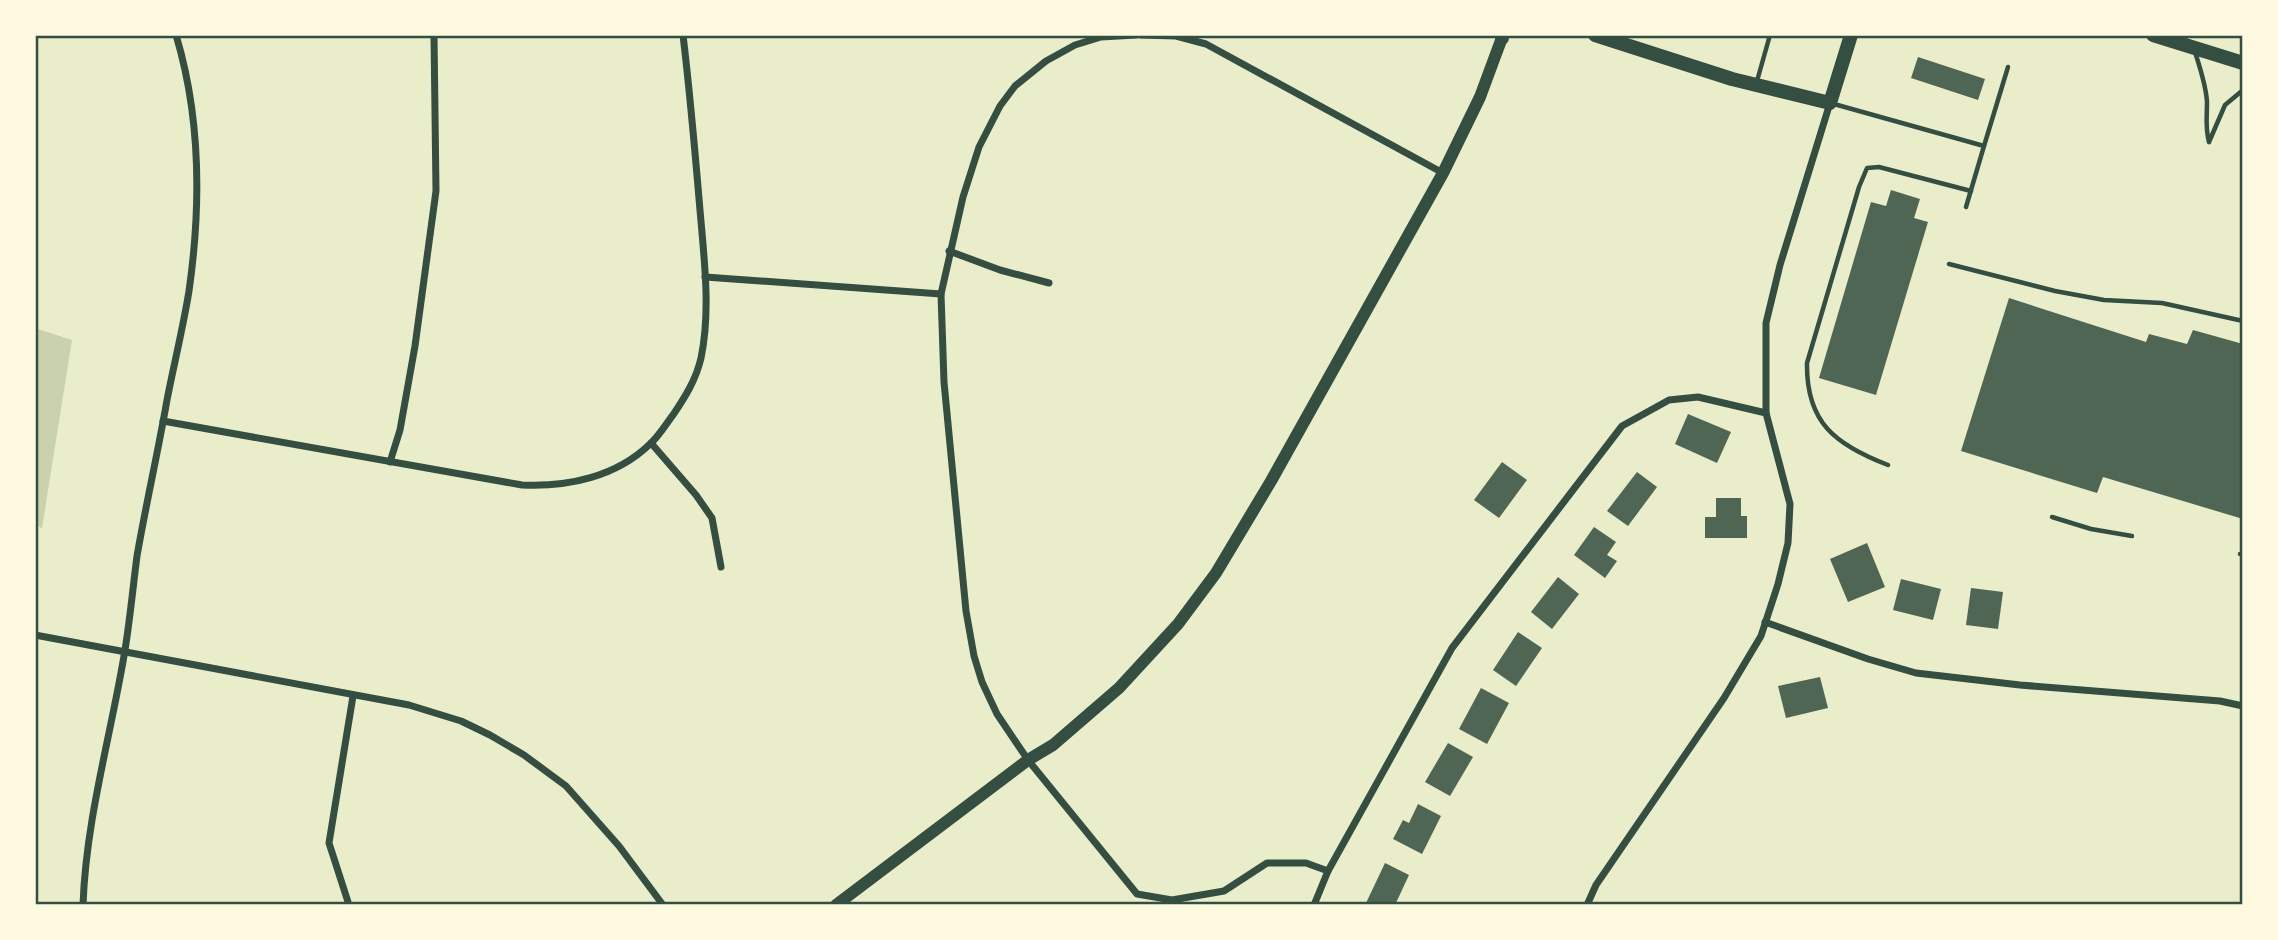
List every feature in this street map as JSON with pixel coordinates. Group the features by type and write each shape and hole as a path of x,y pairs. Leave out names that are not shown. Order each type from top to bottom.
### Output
{"main road":[{"path":"1595,35 1755,85 1830,103 1851,35"},
{"path":"2153,35 2243,63"}],"street":[{"path":"83,905 84,869 92,814 125,651 138,555 188,294 195,241 198,189 189,86 176,35"},
{"path":"390,462 400,430 415,346 436,191 434,35"},
{"path":"163,421 522,485 545,486 579,481 609,472 631,460 651,443 690,390 701,360 705,330 705,277 683,35"},
{"path":"1328,871 1306,863 1267,863 1224,891 1172,900 1137,894 1028,760 997,714 982,682 974,656 967,611 944,382 941,294 963,197 979,147 1000,106 1015,86 1046,61 1074,45 1101,37 1176,36 1206,44 1443,173"},
{"path":"836,905 1028,760 1053,745 1119,688 1178,624 1216,573 1443,173 1480,97 1502,36"},
{"path":"1587,905 1596,885 1724,698 1761,636 1779,584 1788,543 1790,504 1766,413 1766,323 1780,265 1830,103"},
{"path":"949,251 1000,270 1049,283"},
{"path":"705,277 941,294"},
{"path":"1314,905 1328,871 1452,648 1622,426 1669,400 1698,397 1766,413"},
{"path":"651,443 712,518 721,567"},
{"path":"1765,622 1916,673 2020,685 2220,701 2243,706"},
{"path":"35,635 409,705 461,721 524,755 566,786 619,846 663,905"},
{"path":"349,905 329,843 353,696"}],"lane":[{"path":"1755,85 1769,35"},
{"path":"2194,47 2205,89 2205,124 2209,142 2225,105 2243,90"},
{"path":"1966,207 2008,67"},
{"path":"1830,103 1984,146"},
{"path":"1888,465 1863,456 1840,442 1827,430 1813,409 1807,385 1807,363 1859,187 1867,168 1879,167 1971,191"},
{"path":"1949,264 2055,291 2104,300 2162,303 2243,321"},
{"path":"2052,517 2091,529 2132,536"}],"green space":[{"path":"35,328 72,340 42,528 35,525"}],"building":[{"path":"1918,57 1985,79 1978,100 1911,78"},
{"path":"1891,190 1920,199 1914,218 1928,222 1876,395 1819,378 1871,202 1886,206"},
{"path":"2009,298 2146,342 2149,334 2187,344 2193,330 2243,344 2243,519 2103,477 2097,493 1961,451"},
{"path":"1688,414 1731,432 1717,463 1675,444"},
{"path":"1502,462 1527,480 1499,518 1474,500"},
{"path":"1637,472 1657,487 1628,526 1607,511"},
{"path":"1716,498 1741,498 1741,516 1747,516 1747,538 1705,538 1705,517 1716,517"},
{"path":"1594,527 1616,542 1607,555 1617,561 1605,578 1574,555"},
{"path":"1867,543 1885,587 1848,602 1830,559"},
{"path":"1558,577 1579,594 1552,629 1531,612"},
{"path":"1901,579 1941,589 1933,620 1893,610"},
{"path":"1971,588 2003,592 1998,629 1966,625"},
{"path":"1518,632 1542,648 1516,686 1493,670"},
{"path":"1820,677 1828,708 1786,718 1778,686"},
{"path":"1481,688 1509,703 1487,744 1459,729"},
{"path":"1448,743 1473,757 1450,796 1425,782"},
{"path":"1418,804 1441,816 1422,854 1393,839 1403,820 1409,823"},
{"path":"1385,863 1409,875 1395,905 1370,905 1366,903"}]}
